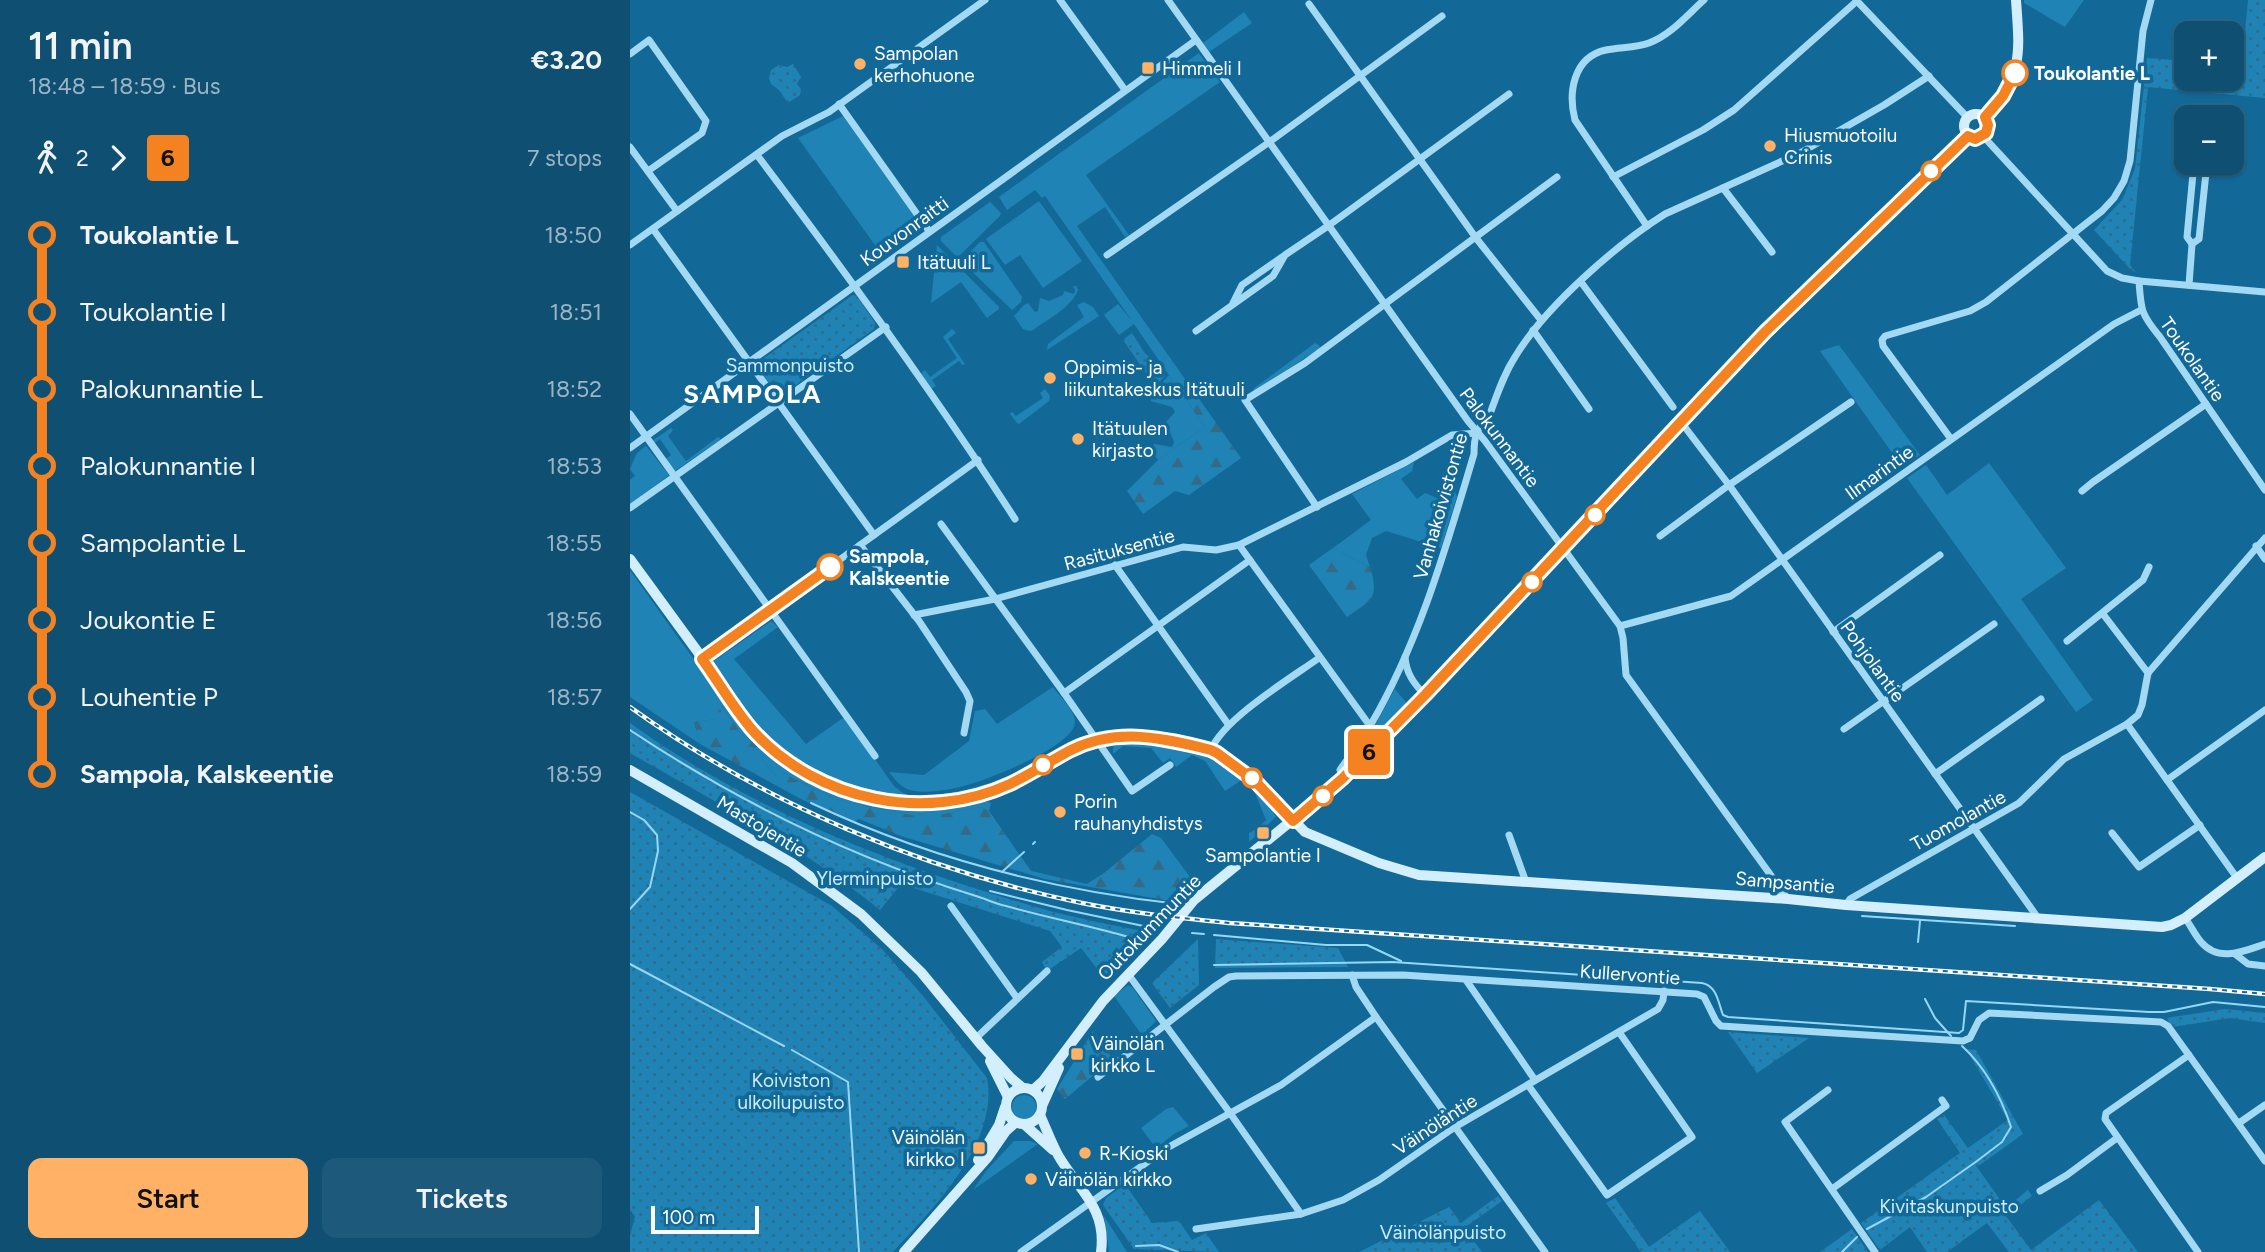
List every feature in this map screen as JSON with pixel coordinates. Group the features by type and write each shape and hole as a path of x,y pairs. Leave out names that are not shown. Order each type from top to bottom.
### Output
{"street":[{"path":"630,245 782,136 829,112 985,0"},
{"path":"1060,0 1125,90"},
{"name":"Palokunnantie","path":"1168,0 1384,305 1620,626 1626,675 1788,899"},
{"path":"1647,226 1575,120 1571,105 1574,85 1582,63 1603,50 1647,44 1668,32 1704,0"},
{"path":"1985,117 2003,96 2015,73 2019,52 2016,0"},
{"path":"1951,439 1883,346 1882,340 1885,336 1970,311 1986,302 2074,234 2114,198 2130,161 2143,31 2151,0"},
{"path":"1614,177 1703,130 1734,110 1857,1 1967,117"},
{"path":"1309,4 1476,238 1541,320"},
{"path":"1107,256 1268,143 1441,16"},
{"path":"630,54 649,40 706,121 702,132 648,171"},
{"name":"Kouvonraitti","path":"630,448 1196,40"},
{"name":"Vanhakoivistontie","path":"1343,778 1340,770 1370,726 1405,656 1445,554 1474,454 1477,433 1489,415 1514,357 1541,320 1581,282 1665,214 1800,153 1884,105 1928,76"},
{"path":"1196,331 1273,276 1285,255 1509,94"},
{"path":"839,104 929,231"},
{"path":"1967,117 1978,114 1985,117"},
{"path":"1967,117 1964,128 1968,136 1975,139 1988,130 1985,117"},
{"name":"Outokummuntie","path":"1028,1089 1042,1081 1103,1001 1162,939 1194,900 1343,778 1425,695 1765,332 1968,136"},
{"path":"1983,136 2107,271 2122,278 2139,281 2265,292"},
{"path":"630,147 677,211"},
{"path":"757,155 886,327 978,460 1015,519"},
{"path":"2189,285 2192,244 2187,237 2193,175"},
{"path":"2192,244 2199,239 2205,175"},
{"path":"1317,507 1245,400 1305,363 1557,177"},
{"path":"2192,184 2204,186"},
{"path":"1723,188 1772,251"},
{"path":"653,229 874,535"},
{"name":"Toukolantie","path":"2139,281 2144,317 2265,490"},
{"path":"1581,282 1673,407"},
{"name":"Ilmarintie","path":"1620,626 1731,596 2114,324 2141,310"},
{"path":"630,509 886,327"},
{"path":"1533,330 1589,409"},
{"path":"1660,536 1728,485 1851,402"},
{"path":"2082,491 2206,404"},
{"path":"630,414 875,756"},
{"name":"Pohjolantie","path":"1681,422 2038,918"},
{"name":"Rasituksentie","path":"914,615 995,599 1183,547 1216,550 1239,545 1406,462 1452,435 1477,433"},
{"path":"702,659 978,460"},
{"path":"941,524 1065,693 1132,791 1170,765"},
{"path":"2237,878 2127,724 2138,715 2148,673 2265,538"},
{"path":"860,545 914,615 966,692 970,701 964,733"},
{"path":"1239,545 1370,726"},
{"path":"2256,546 2265,559"},
{"path":"1833,632 1940,555"},
{"path":"630,559 754,732 783,757 814,778 855,794 893,803 933,804 973,797 1009,784 1097,740 1162,737 1211,750 1214,741 1228,724 1319,658"},
{"path":"1065,693 1250,560"},
{"path":"1115,565 1228,724"},
{"path":"2067,641 2143,580 2149,567"},
{"path":"2103,614 2148,673"},
{"path":"1844,729 1994,624"},
{"path":"1405,656 1409,675 1415,686 1425,695"},
{"path":"1935,774 2041,699"},
{"path":"2167,780 2265,710"},
{"name":"Tuomolantie","path":"1846,905 1850,899 2019,803 2064,759 2127,724"},
{"name":"Sampsantie","path":"1211,750 1255,781 1304,831 1379,863 1419,875 2162,927 2185,918 2265,858"},
{"name":"Mastojentie","path":"630,770 792,863 861,914 921,972 1011,1078 1028,1089"},
{"path":"2112,833 2138,867 2200,825"},
{"path":"1509,835 1526,882"},
{"path":"951,906 1017,998"},
{"path":"2185,918 2202,943 2212,951 2235,954 2265,944"},
{"path":"2235,954 2248,964 2265,966"},
{"path":"979,1042 1017,998 1047,971"},
{"path":"1128,974 1301,1214"},
{"path":"1352,975 1356,987 1376,1017 1545,1252"},
{"name":"Kullervontie","path":"1098,1077 1229,978 1352,975 1403,975 1697,994 1704,997 1721,1026 1963,1041 1970,1038 1979,1020 1989,1013 2161,1022 2168,1026 2189,1055"},
{"path":"1466,980 1535,1080"},
{"name":"Väinöläntie","path":"1196,1229 1301,1214 1343,1200 1379,1180 1455,1127 1658,1009 1664,991"},
{"path":"1021,1252 1089,1200 1167,1148 1281,1085 1376,1017"},
{"path":"1528,1085 1606,1195 1692,1137 1619,1032"},
{"name":"Outokummuntie","path":"1041,1110 1076,1038"},
{"name":"Mastojentie","path":"979,1042 1003,1084 1007,1102"},
{"path":"2198,1252 2117,1138 2105,1119 2106,1113 2189,1055 2265,1161"},
{"path":"964,1183 999,1125 1014,1090 1028,1089 1040,1096 1041,1110 1058,1154 1100,1220 1101,1252"},
{"path":"1828,1090 1785,1122 1875,1252"},
{"path":"1832,1189 1946,1106 1942,1100"},
{"path":"1007,1102 1008,1116 1058,1154"},
{"path":"2239,1124 2265,1105"},
{"path":"904,1252 988,1157 1006,1130 1034,1122 1041,1110"},
{"path":"2040,1191 2067,1175 2117,1138"}],"green space":[{"path":"2024,0 2084,0 2065,27 2024,3"},
{"path":"2248,0 2265,0 2265,98 2191,91 2244,91"},
{"path":"1244,12 1252,23 1209,52 1203,43"},
{"path":"1199,53 1220,82 1086,175 1129,235 1125,237 1105,207 1077,226 1168,355 1160,362 1134,324 1119,335 1104,315 1118,304 1132,321 1045,196 1042,198 1035,190 1007,210 999,197"},
{"path":"2147,58 2174,60 2174,89 2148,87 2130,265 2136,272 2131,270 2094,230 2122,200 2135,169"},
{"path":"793,64 801,77 797,84 801,89 800,95 788,103 769,78 771,70 779,65 787,67"},
{"path":"843,116 920,223 880,252 798,138"},
{"path":"1039,201 1082,261 1043,288 1020,255 1005,265 986,239"},
{"path":"990,202 1001,213 1000,216 956,256 941,241 941,237"},
{"path":"980,242 984,242 1022,297 1021,302 1012,310 964,264 964,258"},
{"path":"937,245 999,309 987,318 961,282 931,303"},
{"path":"1073,286 1078,290 1070,302 1033,330 1023,329 1014,316 1028,303 1035,312 1038,311 1040,298 1049,301 1063,295 1064,291 1074,294"},
{"name":"Sammonpuisto","path":"853,295 857,296 875,323 874,329 779,397 757,363"},
{"path":"1084,302 1093,307 1099,316 1047,350 1048,344 1084,317 1077,305"},
{"path":"952,329 956,333 948,339 965,364 962,365 959,361 932,380 936,386 931,389 921,373 925,370 930,377 957,358 943,337"},
{"path":"1132,333 1144,352 1165,374 1155,386 1123,340"},
{"path":"1315,343 1320,348 1255,391 1253,389"},
{"path":"1839,345 1920,455 1902,467 1820,351"},
{"path":"1168,355 1241,458 1189,495 1175,491 1143,514 1127,491 1158,460 1205,427 1160,362"},
{"path":"1169,375 1205,427 1158,460 1150,447 1154,444 1172,447 1174,442 1166,422 1175,412 1172,407 1151,401 1150,396"},
{"path":"1045,389 1050,396 1049,401 1017,423 1010,414 1012,412 1016,416 1043,398 1040,393"},
{"path":"671,428 673,430 668,436 686,461 718,437 721,439 675,471 666,459 671,455 660,439 654,443 652,441"},
{"path":"646,446 669,475 630,506 630,480 635,476 630,469 637,453"},
{"path":"1414,462 1412,471 1401,479 1417,499 1425,493 1444,501 1448,490 1454,491 1457,496 1441,548 1386,531 1372,538 1366,555 1370,567 1333,548 1371,520 1352,494"},
{"path":"1989,463 2066,568 2021,599 2093,700 2076,712 1907,478 1926,465 1947,495"},
{"path":"1333,548 1370,567 1373,578 1371,598 1347,617 1309,565"},
{"path":"630,570 742,724 763,746 794,771 833,792 875,805 931,810 979,800 991,803 989,811 981,807 940,815 910,815 838,800 788,776 776,776 761,759 766,752 741,734 722,706 716,719 694,722 700,744 630,697"},
{"path":"771,621 778,627 734,659 806,744 843,718 847,720 894,786 906,794 929,796 983,785 1022,770 1075,740 1078,742 1012,778 973,793 942,799 911,800 849,788 794,759 769,739 747,714 714,667 714,661"},
{"path":"1053,687 1070,709 1075,723 1071,732 1060,742 1028,761 978,782 934,791 914,791 906,788 889,772 924,775 969,741 975,711 985,709 997,724"},
{"path":"1395,689 1408,705 1347,767 1373,729"},
{"path":"721,705 741,734 766,752 761,759 776,776 788,776 838,800 910,815 940,815 981,807 989,811 1031,871 1087,884 1152,834 1161,838 1199,889 1184,902 1176,902 1045,879 901,836 859,819 853,823 803,800 700,744 694,722 715,719"},
{"name":"Ylerminpuisto","path":"630,723 725,783 774,809 877,854 1036,907 1151,933 1105,979 1081,948 1047,971 1042,962 1062,947 1050,931 901,884 880,910 790,846 630,753"},
{"path":"1156,742 1188,748 1218,760 1243,779 1225,791 1205,761 1192,755 1176,767 1170,758 1163,763 1151,748 1123,746 1113,754 1117,743"},
{"path":"1253,788 1256,788 1276,817 1249,842 1249,833 1266,820"},
{"name":"Koiviston ulkoilupuisto","path":"630,792 832,906 883,950 987,1078 988,1102 983,1126 973,1150 944,1194 893,1252 630,1252 630,1236 635,1216 630,1210"},
{"path":"1198,939 1199,985 1170,1008 1152,983"},
{"path":"1216,939 1338,948 1348,967 1215,968"},
{"path":"1128,985 1133,988 1156,1021 1142,1035 1114,996"},
{"path":"2225,1009 2265,1013 2265,1023 2230,1018 2173,1027 2166,1018"},
{"path":"1093,1031 1113,1059 1065,1099 1057,1089"},
{"path":"1728,1032 1809,1038 1757,1073"},
{"name":"Kivitaskunpuisto","path":"1966,1049 1976,1050 2023,1134 1977,1167 2006,1208 2028,1190 2032,1196 2006,1216 2031,1250 2099,1200 2138,1252 2009,1252 1987,1223 1947,1252 1927,1252 1910,1227 1880,1250 1861,1223 1960,1153 1937,1119 1944,1115 1968,1148 2008,1120"},
{"path":"1024,1095 1033,1098 1036,1107 1033,1116 1024,1119 1015,1116 1012,1107 1015,1098"},
{"path":"1173,1107 1189,1126 1156,1148 1141,1128 1166,1109"},
{"path":"1014,1141 1038,1144 973,1190 986,1171"},
{"path":"1125,1184 1152,1223 1179,1221 1192,1240 1206,1233 1219,1252 1134,1249 1103,1205 1106,1198"},
{"name":"Väinölänpuisto","path":"1498,1196 1502,1201 1464,1228 1482,1252 1359,1252 1449,1207 1461,1223"},
{"path":"1615,1198 1649,1247 1700,1211 1730,1252 1641,1252 1606,1203"},
{"path":"1104,1216 1127,1252 1109,1252"},
{"path":"1852,1229 1868,1252 1820,1252"}],"waterway":[{"path":"630,730 712,781 841,846 998,904 1140,941 1140,945 1136,946"},
{"path":"811,803 900,840 991,869 1084,890 1179,904"},
{"path":"630,812 644,820 657,835 658,851 650,887 630,909"},
{"path":"1002,872 1024,852"},
{"path":"990,891 1153,928 1148,934"},
{"path":"1862,916 2015,926"},
{"path":"1918,942 1920,921"},
{"path":"1192,933 1204,934"},
{"path":"1214,935 1326,945 1367,945 1401,961"},
{"path":"1214,965 1393,962 1702,983 1711,987 1723,1015 1728,1017 1959,1033 1963,1030 1966,1001 2149,1012 2164,1012 2213,1002 2265,1007"},
{"path":"630,964 784,1046"},
{"path":"1925,999 1935,1018 1951,1036"},
{"path":"1867,1229 1926,1197 1977,1161 2002,1142 2011,1127 1991,1083 1978,1063 1962,1046"},
{"path":"792,1050 848,1082 859,1252"},
{"path":"1842,1252 1857,1237"},
{"path":"1136,1246 1159,1245 1178,1252"}],"railway":[{"path":"630,707 681,742 735,773 789,803 846,829 962,872 1100,907 1230,923 2265,994"}],"bus line":[{"name":"6","path":"830,567 702,659 754,732 783,757 814,778 855,794 893,803 933,804 973,797 1009,784 1097,740 1162,737 1217,753 1255,781 1293,821 1343,778 1425,695 1765,332 1968,136 1975,139 1986,133 1988,125 1985,117 2003,96 2015,73"}],"place":[{"name":"Sampolan kerhohuone","path":"860,64"},
{"name":"Himmeli I","path":"1148,68"},
{"name":"Toukolantie L","path":"2015,73"},
{"name":"Hiusmuotoilu Crinis","path":"1770,146"},
{"name":"Itätuuli L","path":"903,262"},
{"name":"Oppimis- ja liikuntakeskus Itätuuli","path":"1050,378"},
{"name":"Itätuulen kirjasto","path":"1078,439"},
{"name":"Sampola, Kalskeentie","path":"830,567"},
{"name":"Porin rauhanyhdistys","path":"1060,812"},
{"name":"Sampolantie I","path":"1263,833"},
{"name":"Väinölän kirkko L","path":"1077,1054"},
{"name":"Väinölän kirkko I","path":"979,1148"},
{"name":"R-Kioski","path":"1085,1153"},
{"name":"Väinölän kirkko","path":"1031,1179"}],"district":[{"name":"SAMPOLA","path":"753,394"}]}
